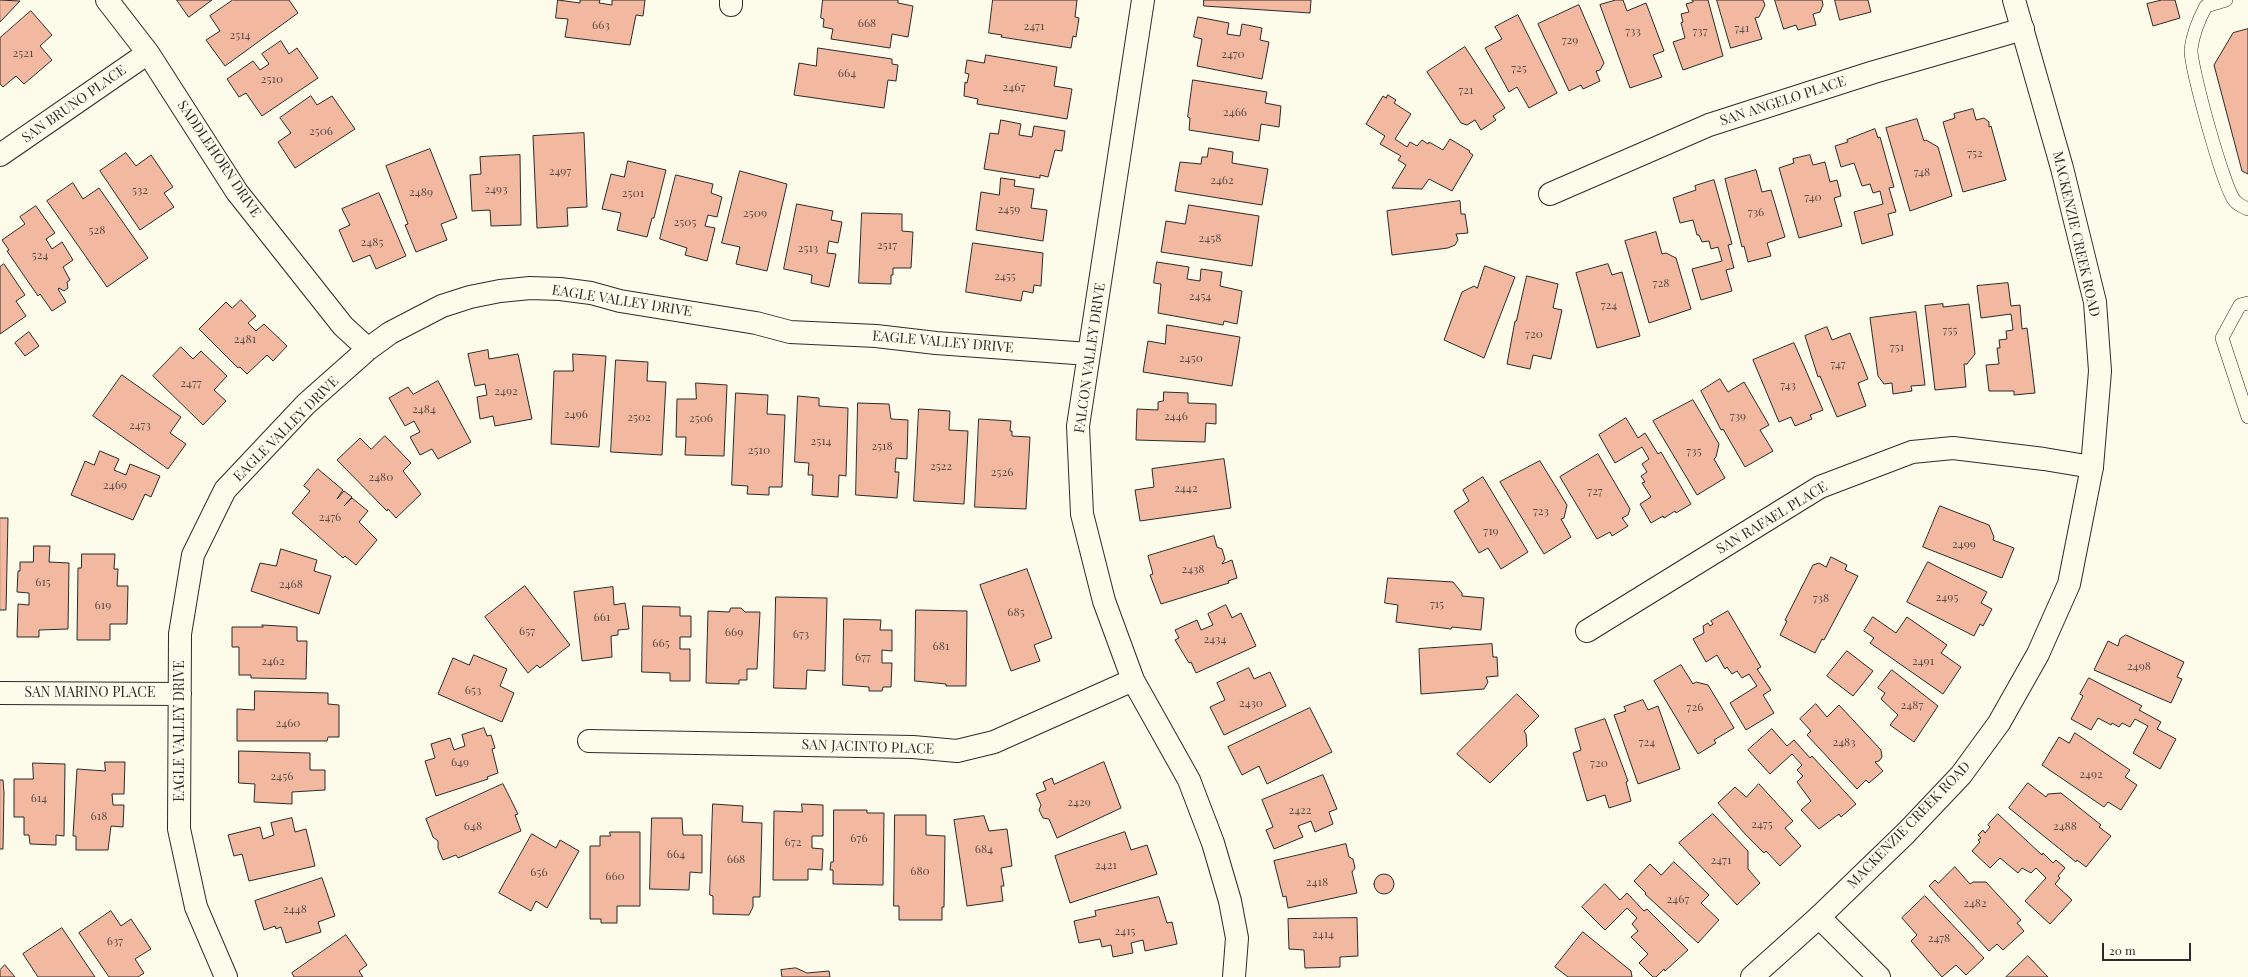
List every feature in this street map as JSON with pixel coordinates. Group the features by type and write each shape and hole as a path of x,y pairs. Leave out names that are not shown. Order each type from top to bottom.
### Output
{"street":[{"name":"SADDLEHORN DRIVE","path":"108,0 148,53 237,192 343,326 368,350"},
{"name":"FALCON VALLEY DRIVE","path":"1143,0 1078,426 1082,514 1104,601 1133,680 1189,780 1213,844 1230,901 1237,938 1234,977"},
{"name":"MACKENZIE CREEK ROAD","path":"1752,977 1819,917 1906,832 1961,775 1999,723 2038,654 2069,584 2092,467 2100,371 2094,302 2062,168 2014,0"},
{"name":"SAN ANGELO PLACE","path":"1550,194 1709,125 1868,74 2023,29"},
{"name":"SAN BRUNO PLACE","path":"0,155 148,53"},
{"name":"EAGLE VALLEY DRIVE","path":"226,977 196,907 179,829 180,634 193,555 225,490 306,404 368,350 416,318 442,306 500,291 530,288 560,289 591,293 620,301 756,324 790,332 861,335 936,343 1089,354"},
{"name":"SAN RAFAEL PLACE","path":"1587,631 1820,487 1912,452 1953,448 2044,459 2092,467"},
{"name":"SAN JACINTO PLACE","path":"589,741 912,747 957,751 994,742 1133,680"},
{"name":"SAN MARINO PLACE","path":"0,693 180,694"},
{"path":"1819,917 1879,977"}],"lane":[{"path":"2226,0 2206,6 2196,25 2191,50 2204,110 2226,184 2235,201 2248,209"},
{"path":"2248,303 2240,305 2222,338 2248,417"}],"building":[{"path":"0,0 20,1 0,22"},
{"path":"177,0 212,0 189,17"},
{"path":"233,0 289,0 298,13 225,66 206,40 220,31 210,16"},
{"path":"558,0 580,3 580,0 600,0 599,3 612,5 612,0 645,0 643,16 636,15 630,45 565,37 568,19 556,18"},
{"path":"823,0 898,0 898,3 913,6 908,37 892,34 890,48 831,39 833,29 823,27 824,19 821,18"},
{"path":"993,0 1077,0 1075,17 1079,18 1076,37 1073,36 1071,48 1001,37 1002,35 989,33"},
{"path":"1204,0 1311,0 1310,13 1204,6"},
{"path":"1616,0 1623,0 1627,11 1646,3 1664,51 1653,55 1662,77 1630,88 1600,5"},
{"path":"1692,0 1708,0 1723,56 1683,70 1673,42 1685,38 1681,23 1683,22 1681,14 1689,12 1686,4 1693,2"},
{"path":"1717,0 1763,0 1765,5 1759,17 1755,18 1762,39 1731,48"},
{"path":"1775,0 1822,0 1823,5 1820,12 1813,14 1816,25 1798,30 1796,25 1784,29"},
{"path":"1835,0 1868,0 1871,12 1840,20"},
{"path":"2162,0 2175,0 2180,18 2153,26 2147,4"},
{"path":"1579,5 1604,63 1600,70 1596,71 1600,81 1583,89 1581,85 1569,91 1538,24"},
{"path":"31,11 52,35 40,46 52,60 24,84 16,76 3,87 0,84 0,38"},
{"path":"1518,15 1557,93 1529,108 1517,87 1509,92 1485,48 1502,39 1495,27"},
{"path":"1198,17 1229,23 1227,34 1240,36 1242,24 1262,28 1260,40 1269,42 1262,79 1197,66 1202,39 1194,37"},
{"path":"2248,29 2248,174 2242,171 2214,65 2233,33"},
{"path":"281,41 289,54 297,48 318,78 262,116 246,93 239,97 227,79 253,61 260,70 269,64 262,54"},
{"path":"1465,47 1505,108 1493,116 1496,120 1481,130 1475,120 1467,125 1461,123 1427,72"},
{"path":"818,48 892,59 892,64 898,65 896,81 888,80 884,108 794,95 799,63 816,66"},
{"path":"986,55 1057,67 1054,86 1072,89 1067,119 977,104 978,99 964,96 965,82 967,83 969,74 965,73 967,60 984,63"},
{"path":"1193,80 1267,92 1265,103 1281,106 1279,127 1261,124 1259,141 1189,130 1190,118 1188,117"},
{"path":"1388,95 1396,100 1394,103 1411,114 1395,139 1407,147 1410,142 1417,146 1422,140 1428,144 1429,142 1443,150 1450,139 1470,151 1469,152 1473,155 1452,191 1429,179 1422,189 1392,188 1406,165 1398,160 1401,156 1380,144 1385,136 1366,124 1383,96 1386,98"},
{"path":"311,96 317,105 332,96 355,129 295,168 278,142 291,133 280,118"},
{"path":"1973,109 1976,120 1984,118 1989,122 1989,127 1991,126 2006,180 1963,192 1943,122 1955,118 1954,114"},
{"path":"1917,119 1924,141 1926,140 1938,147 1952,196 1910,211 1886,128"},
{"path":"1001,120 1021,124 1019,135 1032,137 1034,126 1065,131 1062,151 1055,150 1048,177 1040,175 1040,178 984,169 990,133 998,134"},
{"path":"1875,129 1878,138 1880,137 1894,187 1889,188 1896,212 1888,214 1893,235 1862,244 1854,212 1883,204 1880,191 1873,193 1870,184 1862,186 1854,163 1841,167 1835,146 1848,142 1847,140"},
{"path":"584,133 587,207 567,208 568,226 537,228 533,136"},
{"path":"1209,148 1233,152 1232,163 1268,169 1262,205 1175,191 1180,162 1201,164 1202,157 1207,157"},
{"path":"430,149 457,218 441,224 447,240 416,252 405,225 408,224 386,166"},
{"path":"126,153 136,166 151,155 173,187 164,193 174,207 140,230 100,171"},
{"path":"520,155 521,225 491,226 490,210 472,211 470,175 481,174 480,157"},
{"path":"1810,155 1813,165 1825,162 1830,182 1837,180 1841,196 1834,198 1842,226 1799,238 1779,168 1794,163 1793,159"},
{"path":"628,161 666,170 654,218 652,218 647,237 617,230 621,213 602,209 611,174 624,177"},
{"path":"1756,170 1762,192 1771,190 1785,237 1767,243 1771,256 1748,262 1744,246 1742,247 1725,179"},
{"path":"740,171 787,184 767,271 736,264 740,247 722,243"},
{"path":"676,175 713,184 711,193 722,197 717,217 708,215 705,226 715,228 707,261 685,255 687,248 660,239"},
{"path":"1001,178 1015,180 1014,186 1034,189 1031,208 1047,210 1043,241 976,230 981,192 999,195"},
{"path":"1714,180 1732,244 1728,245 1734,268 1726,270 1732,291 1701,300 1692,269 1722,261 1718,247 1711,249 1709,241 1702,242 1699,235 1697,235 1693,220 1680,223 1673,198 1696,190 1695,186"},
{"path":"73,183 83,199 99,188 148,258 107,287 47,201"},
{"path":"379,193 406,256 376,269 370,255 353,262 339,230 350,225 342,209"},
{"path":"1460,201 1461,214 1465,214 1468,233 1456,234 1458,240 1455,245 1448,248 1392,255 1387,211"},
{"path":"797,204 833,211 831,220 842,222 838,243 829,241 827,253 836,254 829,287 811,283 812,275 784,269"},
{"path":"1189,205 1259,216 1252,266 1161,252 1166,221 1185,224"},
{"path":"36,206 55,233 46,239 52,249 62,242 73,260 63,267 70,280 67,282 68,288 64,291 59,288 58,289 66,302 52,311 40,294 38,296 7,251 9,250 2,240 25,224 20,217"},
{"path":"862,213 902,214 902,231 913,232 911,268 893,268 891,284 859,283"},
{"path":"1656,232 1662,254 1666,253 1676,258 1691,309 1649,323 1625,241"},
{"path":"973,243 1043,253 1041,286 1034,285 1033,293 1023,291 1021,301 966,292"},
{"path":"1157,262 1189,267 1187,279 1200,281 1201,269 1222,272 1220,286 1242,291 1237,324 1224,321 1223,325 1158,313 1161,284 1154,283"},
{"path":"4,264 25,295 16,301 26,316 0,334 0,267"},
{"path":"1608,264 1612,275 1622,272 1640,336 1597,348 1576,273"},
{"path":"1485,266 1515,277 1484,358 1444,340 1462,292 1474,286 1477,288"},
{"path":"1527,276 1558,284 1553,308 1562,310 1551,359 1533,355 1530,369 1507,364 1515,321"},
{"path":"2008,283 2011,306 2020,305 2022,329 2027,328 2035,393 2014,395 2014,391 1989,391 1986,365 1999,364 1997,348 2000,348 1999,340 2007,339 2006,331 2013,330 2011,314 1981,318 1977,286"},
{"path":"241,300 256,316 248,323 256,331 264,324 287,346 273,361 267,355 247,374 240,367 238,368 199,329 226,302 232,308"},
{"path":"1943,304 1943,307 1969,304 1975,354 1967,364 1964,364 1966,387 1935,390 1925,306"},
{"path":"1916,312 1925,385 1911,386 1912,391 1893,394 1892,383 1884,384 1878,376 1870,318"},
{"path":"1167,325 1240,337 1232,386 1143,372 1148,341 1165,344"},
{"path":"1827,327 1832,340 1850,333 1868,379 1858,383 1866,406 1837,417 1820,376 1818,377 1805,336"},
{"path":"29,332 39,346 25,356 15,343"},
{"path":"1794,343 1823,410 1810,415 1812,419 1795,426 1791,417 1779,422 1753,360"},
{"path":"181,347 193,359 201,351 227,376 214,390 226,401 203,425 153,376"},
{"path":"488,350 489,359 518,354 532,419 495,426 493,416 480,419 477,397 487,395 485,384 475,386 468,354"},
{"path":"573,354 606,356 599,447 551,444 554,371 573,371"},
{"path":"616,360 648,362 647,381 666,382 662,455 611,452"},
{"path":"122,375 181,417 170,433 186,444 168,469 93,416"},
{"path":"1720,379 1728,392 1744,382 1769,425 1760,430 1773,451 1745,467 1723,429 1721,430 1701,391"},
{"path":"438,381 471,442 438,459 432,449 420,455 410,437 420,432 414,421 405,426 389,398 408,387 413,394"},
{"path":"696,383 727,385 724,456 685,455 686,437 676,437 677,399 696,399"},
{"path":"1164,392 1188,393 1188,403 1216,404 1216,424 1206,423 1205,442 1136,440 1137,409 1158,410 1158,402 1163,401"},
{"path":"736,393 768,395 767,414 785,415 782,487 769,487 769,495 747,494 748,486 732,485"},
{"path":"798,396 819,398 819,406 848,408 846,476 839,475 838,497 812,495 813,475 808,475 809,463 795,462"},
{"path":"1693,400 1719,444 1716,457 1714,459 1725,478 1697,495 1653,421"},
{"path":"858,403 889,404 891,419 908,420 907,459 896,458 895,472 899,472 897,498 856,495"},
{"path":"919,409 950,411 949,430 968,431 964,504 914,501"},
{"path":"1626,418 1638,438 1645,433 1658,454 1661,452 1691,504 1676,513 1675,511 1664,518 1663,516 1651,523 1640,504 1651,497 1642,483 1645,482 1641,476 1647,472 1642,464 1649,459 1642,447 1615,463 1599,435"},
{"path":"979,419 1011,421 1010,431 1012,431 1012,436 1030,437 1026,509 975,507"},
{"path":"385,436 411,463 403,471 421,494 396,518 388,509 387,511 337,460 360,438 371,449"},
{"path":"100,451 119,459 114,470 126,475 130,464 160,476 151,497 145,494 133,520 71,495 85,461 94,465"},
{"path":"1598,454 1630,509 1628,515 1622,518 1628,526 1612,536 1610,532 1597,539 1560,477"},
{"path":"1224,459 1231,508 1140,521 1135,490 1154,487 1152,469"},
{"path":"1540,461 1567,505 1564,518 1561,519 1571,537 1544,554 1500,482"},
{"path":"318,469 343,490 337,499 344,491 352,497 344,506 352,498 368,511 359,522 377,540 356,565 345,556 343,558 292,513 310,491 304,486"},
{"path":"1483,477 1528,552 1501,569 1488,548 1479,553 1454,511 1469,501 1463,490"},
{"path":"1940,506 1989,525 1994,537 1993,540 2014,548 2002,578 1923,547"},
{"path":"0,518 8,518 6,610 0,610"},
{"path":"1214,536 1217,547 1222,549 1225,559 1222,564 1232,560 1237,578 1228,581 1229,583 1161,604 1150,575 1153,574 1148,556"},
{"path":"34,546 50,546 49,562 69,563 68,629 39,630 39,637 17,637 18,604 29,605 29,593 17,592 18,571 20,571 20,562 33,562"},
{"path":"281,549 317,560 314,571 331,576 319,614 251,591 260,563 276,566"},
{"path":"82,554 115,554 114,569 118,569 117,586 128,586 127,624 110,624 110,640 77,640 78,568 81,568"},
{"path":"1831,557 1847,565 1845,570 1858,576 1824,640 1822,639 1815,653 1780,635 1787,621 1785,620 1813,565 1819,563 1826,567"},
{"path":"1928,562 1987,592 1981,603 1992,609 1983,626 1980,624 1974,636 1907,602"},
{"path":"1027,569 1052,638 1034,645 1040,661 1011,671 980,585"},
{"path":"1388,578 1453,582 1462,593 1462,596 1484,598 1481,630 1452,627 1451,629 1396,622 1398,605 1385,603"},
{"path":"525,586 570,645 540,668 537,665 528,673 485,617"},
{"path":"613,587 614,605 625,603 629,629 618,630 618,635 611,636 612,657 582,661 574,592"},
{"path":"776,597 827,598 825,671 807,670 806,689 774,688"},
{"path":"1226,605 1232,618 1241,613 1256,646 1196,673 1191,662 1189,663 1175,640 1179,638 1175,630 1197,620 1201,630 1213,625 1208,614"},
{"path":"643,606 680,607 680,616 691,616 691,637 680,637 680,649 690,649 690,681 670,681 670,673 642,672"},
{"path":"731,608 741,608 745,612 760,612 757,669 747,669 747,680 739,680 739,684 706,683 708,611 729,612"},
{"path":"916,610 967,611 966,686 946,686 946,684 915,681"},
{"path":"1728,611 1761,667 1757,669 1771,690 1763,695 1774,713 1746,730 1730,703 1757,686 1749,674 1742,678 1737,671 1732,674 1727,667 1725,669 1717,655 1706,662 1693,639 1704,633 1703,626 1708,623 1710,626 1713,624 1711,621"},
{"path":"1873,617 1896,633 1907,617 1947,645 1941,653 1961,667 1943,694 1870,643 1874,638 1864,631"},
{"path":"844,619 881,620 880,630 892,630 892,651 882,650 882,663 892,663 891,687 883,687 882,691 869,691 869,687 843,685"},
{"path":"262,625 297,627 297,641 307,641 306,679 251,678 251,675 239,675 239,647 232,647 232,627 263,627"},
{"path":"2126,635 2184,662 2177,677 2182,679 2171,703 2094,670 2108,641 2118,646 2120,639"},
{"path":"1492,644 1493,657 1497,657 1498,676 1486,677 1488,682 1484,689 1421,694 1419,649"},
{"path":"1847,651 1873,671 1853,696 1827,676"},
{"path":"474,655 507,669 500,686 514,693 502,722 438,694 453,658 469,665"},
{"path":"1681,665 1693,684 1696,682 1708,685 1734,728 1714,740 1716,743 1698,754 1654,681"},
{"path":"1249,668 1254,679 1270,672 1286,706 1224,735 1210,707 1225,700 1217,683"},
{"path":"1892,670 1938,706 1914,742 1890,725 1898,715 1881,699 1885,693 1878,688"},
{"path":"2089,678 2142,706 2139,710 2161,722 2157,729 2176,739 2160,769 2133,753 2148,726 2135,719 2130,727 2122,723 2119,727 2112,723 2111,725 2098,718 2091,730 2071,719 2083,696 2080,694"},
{"path":"255,691 328,693 328,704 339,705 339,737 328,737 327,741 237,741 237,709 254,710"},
{"path":"1517,694 1539,716 1524,731 1526,734 1527,746 1490,783 1457,754"},
{"path":"1643,700 1648,710 1658,706 1680,769 1638,784 1614,715 1626,711 1624,707"},
{"path":"1816,704 1827,717 1839,705 1881,750 1882,757 1879,761 1875,762 1883,771 1869,783 1866,780 1857,789 1807,735 1811,731 1800,719"},
{"path":"1310,708 1332,752 1267,784 1259,766 1242,775 1228,747"},
{"path":"1605,719 1628,781 1626,782 1631,801 1609,808 1605,795 1587,801 1573,753 1581,750 1575,729"},
{"path":"484,728 487,736 491,735 495,748 492,749 498,773 487,777 488,779 436,796 425,761 435,758 431,744 450,738 454,750 465,746 462,735"},
{"path":"1772,729 1787,746 1794,740 1810,758 1812,756 1856,804 1841,817 1839,814 1819,829 1801,810 1811,801 1797,782 1803,776 1797,770 1802,765 1792,754 1770,774 1748,750"},
{"path":"2075,733 2130,770 2125,777 2137,785 2121,810 2108,802 2104,807 2042,765 2059,737 2069,743"},
{"path":"239,751 310,753 310,770 325,770 325,790 292,792 292,804 254,802 255,784 239,783"},
{"path":"105,762 125,762 124,794 112,794 113,805 124,805 123,827 111,826 108,850 76,850 76,836 73,836 77,769 105,771"},
{"path":"1104,762 1121,808 1057,838 1049,819 1043,818 1039,810 1041,805 1036,794 1046,790 1043,782 1052,778 1054,784"},
{"path":"33,763 65,764 64,836 56,835 56,845 30,844 29,835 24,835 24,817 14,817 14,779 33,779"},
{"path":"1323,775 1337,809 1329,812 1333,824 1315,832 1311,821 1298,826 1303,837 1274,849 1266,830 1273,827 1262,800"},
{"path":"0,780 3,780 4,793 3,849 0,849"},
{"path":"2028,783 2046,797 2048,794 2061,793 2101,825 2099,827 2111,836 2086,867 2077,860 2076,862 2009,808"},
{"path":"503,784 518,814 515,815 521,831 458,858 456,855 443,860 438,848 438,841 433,837 426,819"},
{"path":"1759,784 1793,821 1785,828 1801,846 1780,866 1766,851 1764,853 1746,835 1718,803 1735,787 1746,797"},
{"path":"713,804 743,806 742,822 762,823 760,897 753,897 753,907 749,915 713,914 713,896 710,895"},
{"path":"802,804 823,805 823,836 812,836 812,848 823,849 822,870 808,869 808,880 773,880 774,811 802,812"},
{"path":"834,810 867,810 867,813 884,813 883,885 833,884 833,870 830,870 831,862 833,862"},
{"path":"1713,814 1748,851 1748,869 1760,883 1737,905 1679,843"},
{"path":"1998,814 2042,855 2043,853 2053,863 2056,860 2065,868 2058,876 2060,878 2055,884 2072,900 2050,924 2025,901 2046,878 2036,868 2031,873 2022,868 2018,873 2000,858 1990,868 1972,851 1980,842 1978,840 1981,838 1978,835 1983,830 1985,833 1990,827 1988,825"},
{"path":"895,815 926,815 926,835 945,836 944,907 942,907 942,920 899,920 899,906 894,906"},
{"path":"984,816 989,831 1007,829 1012,866 1001,868 1004,886 1001,886 1003,901 967,906 954,820"},
{"path":"292,818 295,832 306,829 315,866 249,881 242,854 234,856 228,835 260,827 263,839 274,835 271,823"},
{"path":"652,818 682,818 683,835 702,835 702,873 690,872 689,890 650,889"},
{"path":"610,832 640,832 640,906 617,906 617,923 601,923 601,919 590,919 590,846 600,846 600,836 610,836"},
{"path":"1125,832 1131,850 1147,845 1157,874 1070,903 1055,856"},
{"path":"532,834 556,848 560,840 579,851 547,908 536,901 531,911 499,893"},
{"path":"1346,844 1349,857 1353,859 1355,868 1352,872 1357,893 1288,908 1286,896 1283,897 1274,861"},
{"path":"1674,862 1709,895 1701,903 1719,920 1698,943 1645,894 1646,893 1634,881 1650,864 1661,875"},
{"path":"1955,867 1970,884 1973,882 1986,882 2021,920 2017,923 2024,931 2003,950 1997,944 1989,951 1929,886 1935,880 1938,883"},
{"path":"1384,874 1391,877 1394,884 1391,891 1384,894 1377,891 1374,884 1377,877"},
{"path":"322,878 335,916 318,922 321,932 286,943 281,927 276,929 275,926 264,930 255,901"},
{"path":"1605,884 1620,900 1627,893 1644,911 1647,909 1688,950 1665,971 1664,969 1656,977 1653,977 1639,963 1648,954 1631,937 1638,931 1632,924 1637,918 1627,908 1605,930 1582,907"},
{"path":"1925,896 1984,958 1966,975 1956,965 1942,977 1911,941 1917,935 1902,918"},
{"path":"1159,897 1167,923 1172,922 1177,944 1145,951 1143,940 1131,943 1133,953 1113,957 1111,945 1102,947 1100,939 1079,943 1074,921 1096,916 1095,911"},
{"path":"111,911 121,926 131,919 151,949 135,959 144,973 138,977 109,977 79,933"},
{"path":"1357,918 1358,956 1340,957 1340,967 1305,968 1304,950 1289,949 1288,919"},
{"path":"62,928 95,977 38,977 23,954"},
{"path":"1583,932 1631,971 1632,977 1568,977 1555,967"},
{"path":"346,935 367,965 359,971 363,977 294,977 292,973"},
{"path":"2028,956 2048,977 2006,977"},
{"path":"5,965 15,977 0,977 0,970"},
{"path":"796,968 807,973 829,971 830,977 782,977 781,970"}]}
